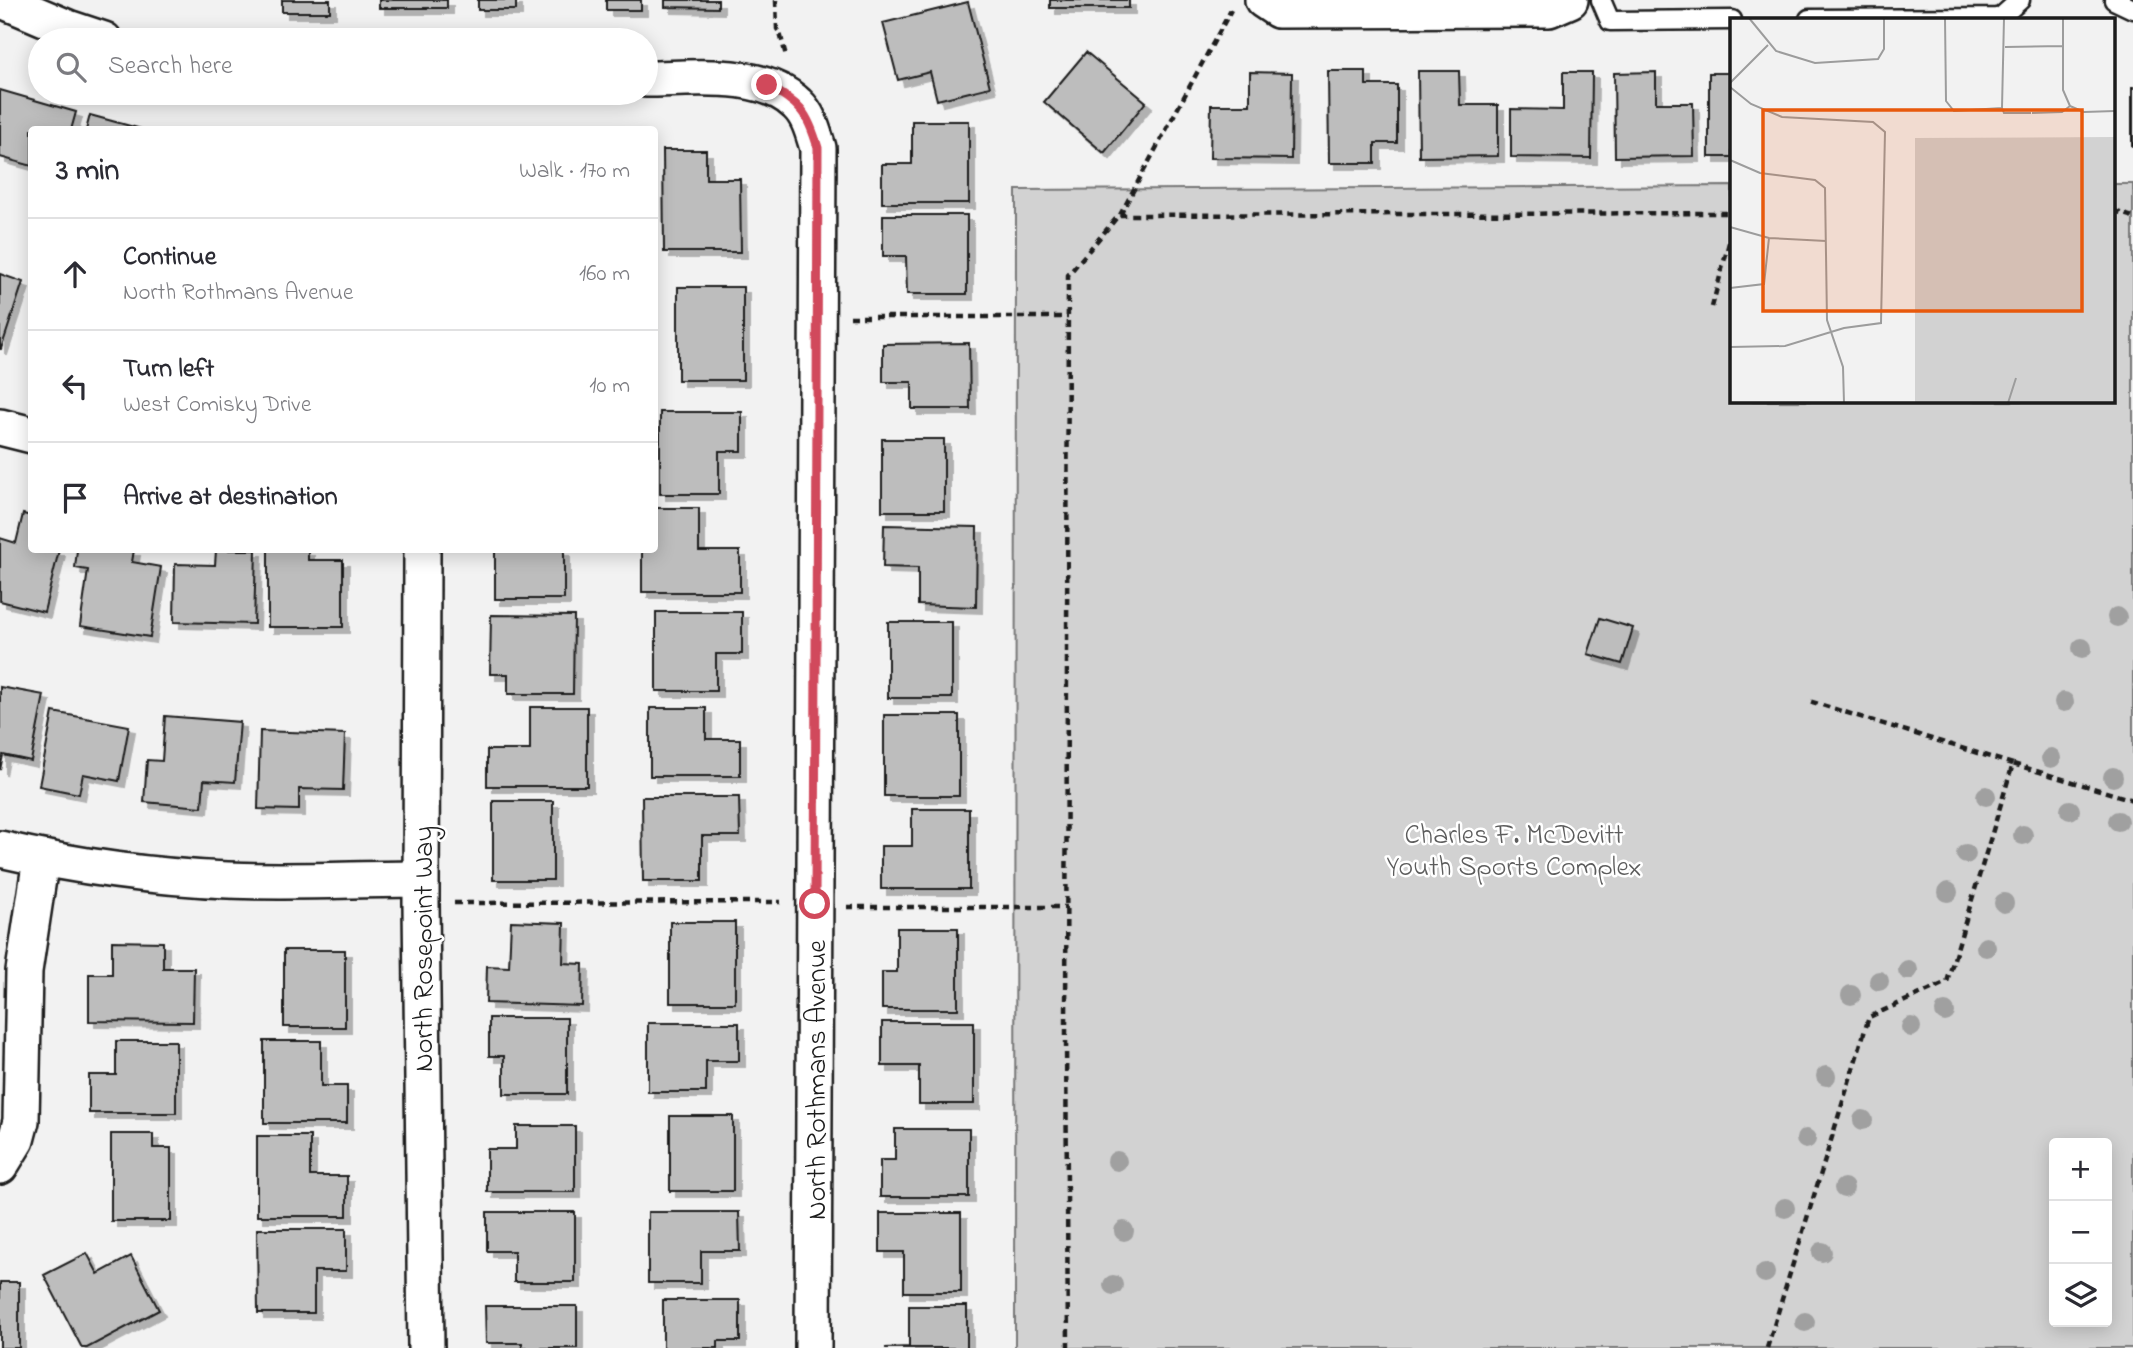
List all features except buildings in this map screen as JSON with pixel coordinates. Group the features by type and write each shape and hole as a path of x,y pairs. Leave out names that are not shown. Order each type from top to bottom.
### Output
{"street":[{"path":"2,0 66,28"},
{"path":"1263,0 1278,10 1549,9 1570,0"},
{"path":"658,79 733,79 767,85 797,103"},
{"name":"North Rothmans Avenue","path":"797,103 811,123 818,148 813,1348"},
{"path":"0,427 28,434"},
{"name":"North Rosepoint Way","path":"422,553 421,891 426,1348"},
{"path":"0,849 41,859 228,880 421,891"},
{"path":"1,1165 16,1140 20,1121 24,971 41,859"}],"lane":[{"path":"1601,0 1609,21 1730,20"},
{"path":"1996,18 2001,17 2020,0"},
{"path":"2114,0 2133,9"}],"path":[{"path":"776,0 776,29 780,33 797,103"},
{"path":"1068,1348 1068,275 1119,215 1236,0"},
{"path":"2116,212 2133,217"},
{"path":"1119,215 1730,213"},
{"path":"1712,307 1730,239"},
{"path":"817,317 1069,317"},
{"path":"1809,701 2133,800"},
{"path":"1768,1348 1869,1017 1947,982 2013,764"},
{"path":"421,891 785,902"},
{"path":"838,907 1067,907"}],"green space":[{"name":"Charles F. McDevitt Youth Sports Complex","path":"2116,184 2133,184 2133,1348 1015,1348 1016,190 1730,186 1730,402 2116,402"}],"route":[{"path":"767,85 797,103 811,123 818,148 815,904"}]}
